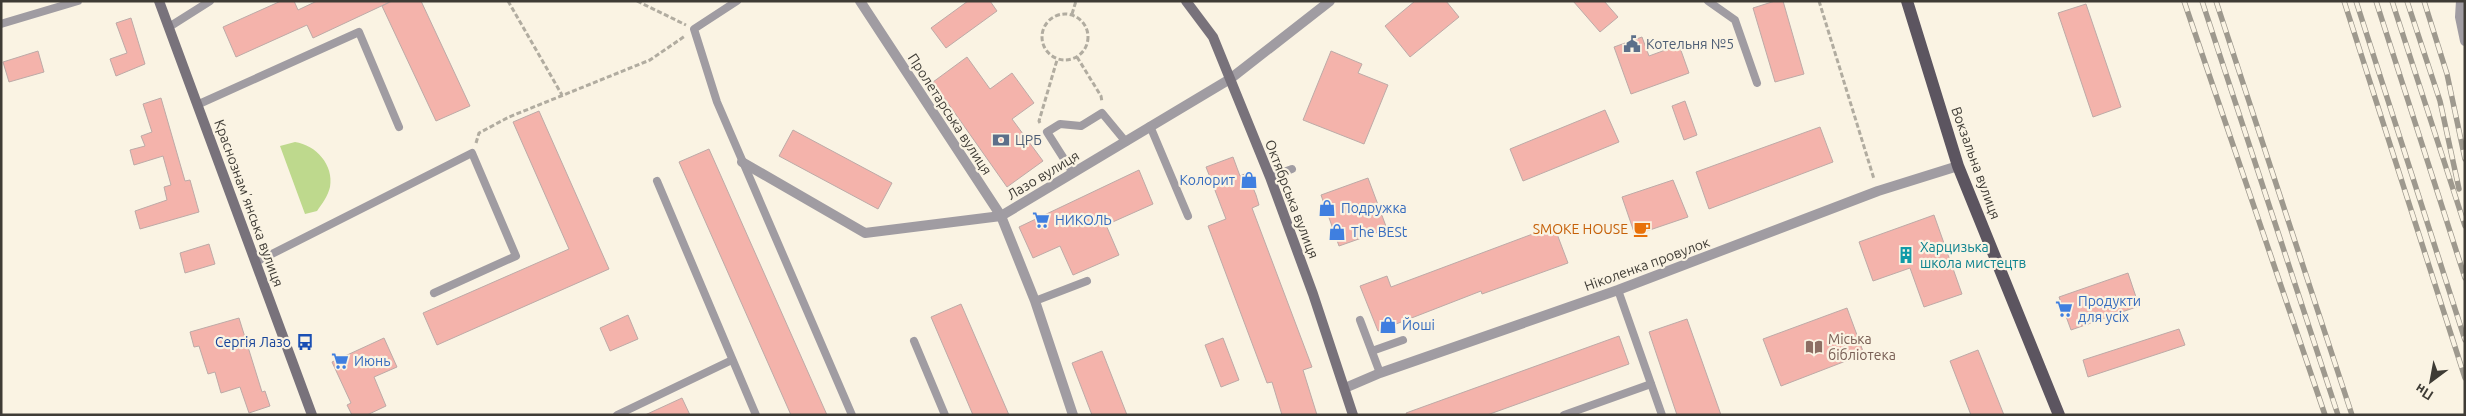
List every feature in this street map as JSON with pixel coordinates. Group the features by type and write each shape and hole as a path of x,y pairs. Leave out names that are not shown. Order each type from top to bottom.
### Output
{"main road":[{"name":"Краснознамʼянська вулиця","path":"159,1 199,104 312,415"},
{"name":"Октябрська вулиця","path":"1186,1 1213,37 1270,177 1346,388 1353,415"},
{"name":"Вокзальна вулиця","path":"1907,1 1958,166 2059,415"}],"street":[{"name":"Пролетарська вулиця","path":"860,1 1001,216 1035,301 1073,415"},
{"name":"Лазо вулиця","path":"742,162 865,233 1001,216 1230,79 1330,1"},
{"path":"2461,1 2460,16 2465,41"},
{"name":"Ніколенка провулок","path":"1346,388 1380,373 1618,290 1878,191 1958,166"}],"lane":[{"path":"1,24 78,1"},
{"path":"169,27 210,1"},
{"path":"737,1 694,29 717,102 852,415"},
{"path":"1708,1 1735,20 1757,83"},
{"path":"199,104 359,32 399,127"},
{"path":"1073,173 1047,132 1060,124 1080,126 1102,113 1126,142"},
{"path":"1150,126 1188,216"},
{"path":"256,262 472,153 516,256 434,293"},
{"path":"1270,177 1292,169"},
{"path":"657,181 756,415"},
{"path":"1035,301 1087,282"},
{"path":"1618,290 1662,415"},
{"path":"1360,320 1380,373"},
{"path":"1372,351 1403,340"},
{"path":"914,341 946,415"},
{"path":"617,415 630,412 732,360"},
{"path":"1564,415 1651,384"}],"path":[{"path":"508,1 562,95"},
{"path":"472,153 479,133 562,95 650,60 694,29 637,1"},
{"path":"1072,14 1076,1"},
{"path":"1820,1 1878,191"},
{"path":"1072,14 1081,21 1087,37 1085,47 1077,57 1066,61 1057,60 1045,48 1042,41 1042,31 1046,23 1054,17 1072,14"},
{"path":"1077,57 1101,96 1102,113"},
{"path":"1047,132 1039,121 1057,60"}],"green space":[{"path":"295,142 310,147 322,157 331,179 328,194 317,211 305,214 280,146"}],"building":[{"path":"281,1 294,1 298,10 317,1 392,1 313,38 307,25 236,57 223,27"},
{"path":"392,1 421,1 470,106 436,121 382,6"},
{"path":"968,1 990,1 997,11 946,48 931,28"},
{"path":"1415,1 1446,1 1459,17 1410,57 1385,26"},
{"path":"1573,1 1604,1 1618,17 1600,32"},
{"path":"1775,1 1783,1 1804,74 1775,82 1753,8"},
{"path":"2086,4 2121,107 2093,117 2058,13"},
{"path":"131,18 145,64 116,76 110,59 127,53 116,23"},
{"path":"1642,37 1649,56 1679,45 1689,73 1631,94 1614,47"},
{"path":"38,51 44,72 9,82 3,62"},
{"path":"1331,51 1362,64 1358,73 1388,85 1364,144 1303,120"},
{"name":"ЦРБ","path":"967,57 990,89 1012,73 1034,103 1012,119 1043,161 1007,187 933,82"},
{"path":"161,98 185,181 190,180 199,212 140,229 135,211 167,200 164,187 171,185 163,156 134,165 130,150 145,146 141,136 152,132 143,104"},
{"path":"1685,101 1697,135 1684,140 1672,106"},
{"path":"1605,110 1619,142 1523,181 1510,149"},
{"path":"539,111 609,269 437,345 423,313 569,249 513,122"},
{"path":"1820,127 1833,162 1709,209 1696,172"},
{"path":"793,130 892,183 878,209 779,156"},
{"path":"709,149 827,415 791,415 679,162"},
{"path":"1233,157 1240,176 1247,173 1256,195 1259,205 1252,208 1312,367 1303,370 1317,415 1282,415 1272,382 1267,383 1208,226 1226,219 1206,167"},
{"path":"1139,170 1153,204 1106,225 1119,255 1073,275 1060,246 1033,258 1019,227"},
{"path":"1368,178 1387,229 1339,246 1321,195"},
{"path":"1673,180 1688,217 1635,235 1622,197"},
{"name":"Харцизька школа мистецтв","path":"1934,215 1962,294 1924,307 1910,268 1873,281 1859,242"},
{"path":"1554,226 1568,263 1482,294 1481,291 1378,331 1360,286 1387,276 1391,287"},
{"path":"209,244 215,264 185,273 180,253"},
{"path":"2128,273 2139,306 2071,330 2059,297"},
{"path":"961,304 1009,415 973,415 931,317"},
{"name":"Міська бібліотека","path":"1847,308 1864,354 1781,386 1763,339"},
{"path":"628,315 638,339 610,351 600,328"},
{"path":"239,318 262,392 265,391 270,406 249,413 240,387 221,393 215,372 208,374 199,346 194,347 190,332"},
{"path":"1687,319 1721,415 1677,415 1649,332"},
{"path":"2179,329 2185,345 2088,377 2083,360"},
{"path":"1619,336 1629,364 1487,415 1407,415 1406,413"},
{"path":"384,338 397,367 374,377 386,406 367,415 352,415 347,405 351,403 332,362"},
{"path":"1223,338 1239,380 1221,387 1205,345"},
{"path":"1978,350 2004,415 1971,415 1950,361"},
{"path":"1102,351 1127,415 1092,415 1072,363"},
{"path":"682,398 690,415 645,415"}],"railway":[{"path":"2184,1 2325,415"},
{"path":"2202,1 2338,415"},
{"path":"2216,1 2352,415"},
{"path":"2344,1 2465,378"},
{"path":"2356,1 2465,340"},
{"path":"2376,1 2465,278"},
{"path":"2392,1 2465,226"},
{"path":"2407,1 2440,101 2459,189"},
{"path":"2424,1 2447,74 2465,159"}],"place":[{"name":"Котельня №5","path":"1632,44"},
{"name":"ЦРБ","path":"1001,140"},
{"name":"Колорит","path":"1249,180"},
{"name":"Подружка","path":"1327,208"},
{"name":"НИКОЛЬ","path":"1041,220"},
{"name":"SMOKE HOUSE","path":"1642,229"},
{"name":"The BESt","path":"1337,232"},
{"name":"Харцизька школа мистецтв","path":"1906,255"},
{"name":"Продукти для усіх","path":"2064,309"},
{"name":"Йоші","path":"1388,325"},
{"name":"Сергія Лазо","path":"305,342"},
{"name":"Міська бібліотека","path":"1814,347"},
{"name":"Июнь","path":"340,361"}]}
